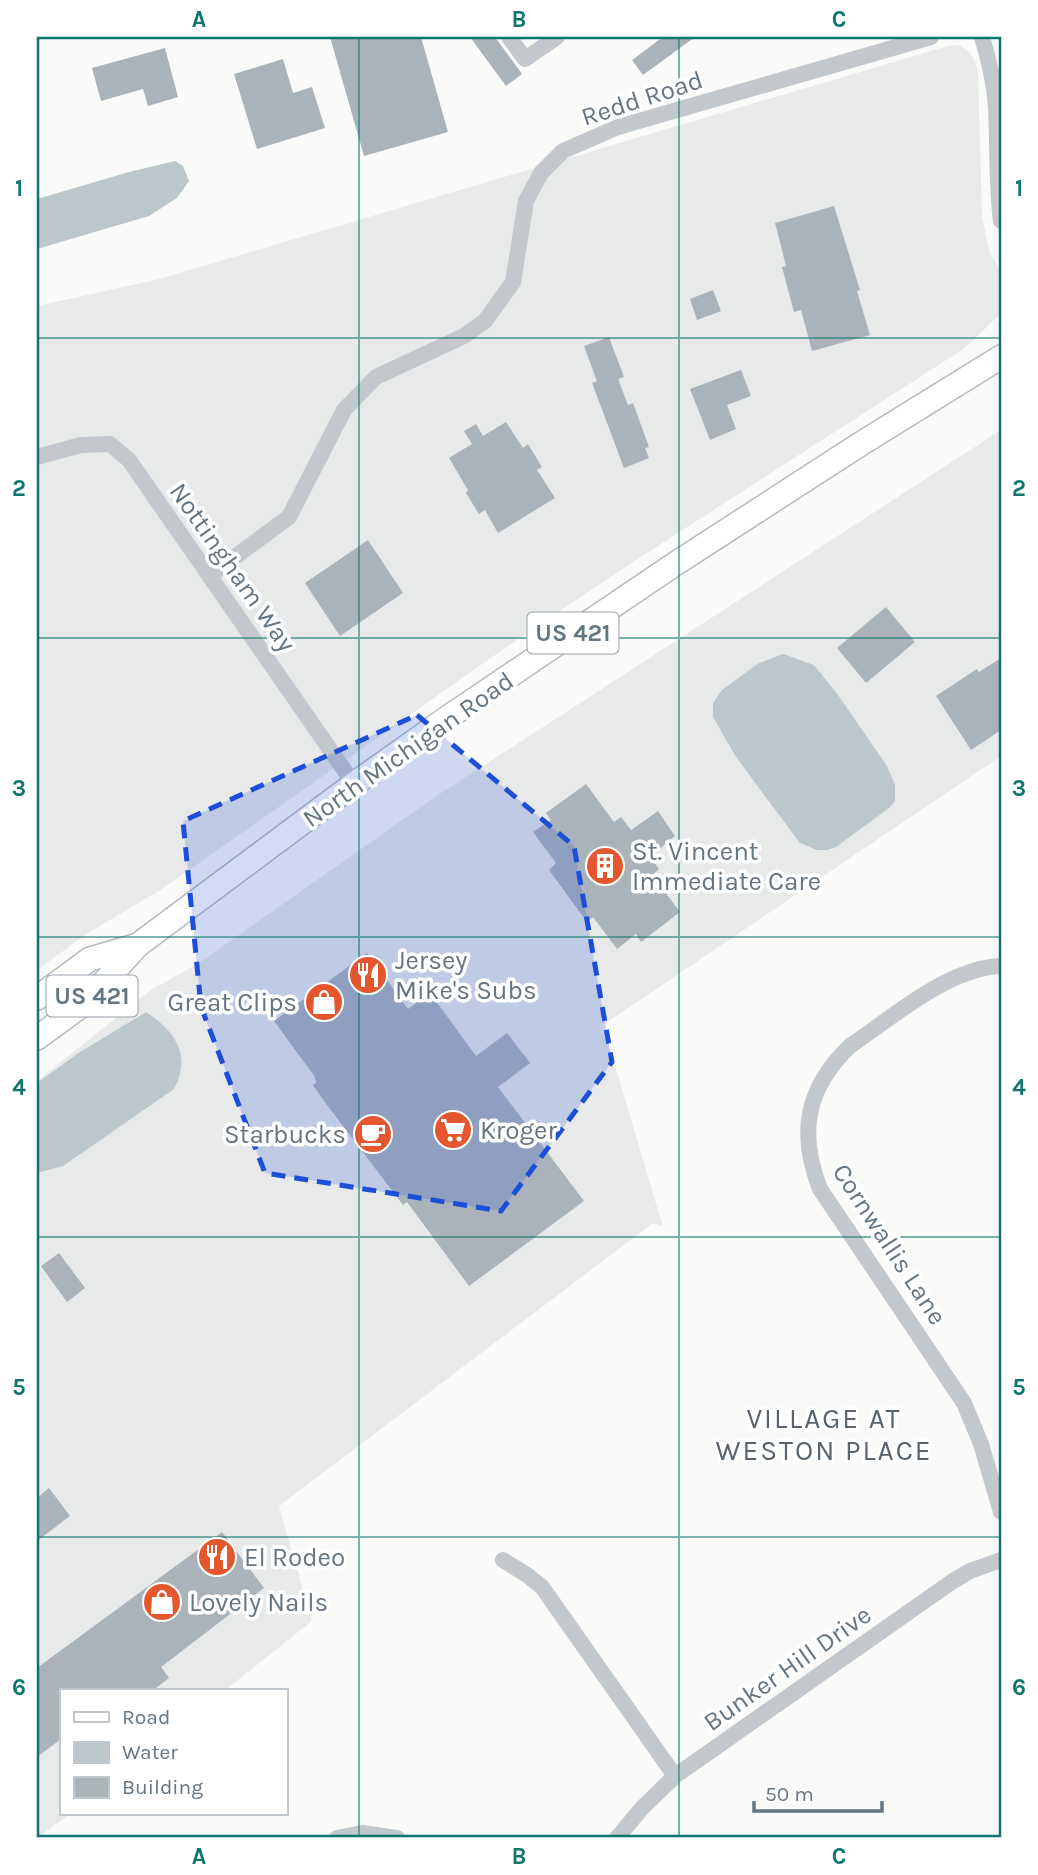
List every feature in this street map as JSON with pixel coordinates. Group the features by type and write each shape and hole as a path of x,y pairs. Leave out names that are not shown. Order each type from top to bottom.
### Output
{"main road":[{"name":"North Michigan Road","path":"37,1038 85,1003 138,945 354,784 675,564 1001,357"},
{"name":"North Michigan Road","path":"37,998 90,959 138,945"}],"street":[{"path":"509,37 525,59 557,37"},
{"name":"Redd Road","path":"209,576 289,517 344,410 376,377 464,336 485,321 513,282 526,201 541,173 563,151 618,127 931,37"},
{"path":"982,37 990,65 996,106 1001,221"},
{"name":"Nottingham Way","path":"37,457 81,444 110,443 129,460 354,784"},
{"name":"Cornwallis Lane","path":"1001,966 975,970 950,979 850,1046 836,1060 814,1094 807,1126 808,1153 820,1189 964,1403 981,1444 1001,1512"},
{"path":"503,1560 542,1587 675,1776"},
{"name":"Bunker Hill Drive","path":"617,1838 642,1808 675,1776 953,1581 970,1571 1001,1560"},
{"path":"337,1838 362,1833 397,1838"}],"highlighted area":[{"path":"417,715 574,846 612,1062 501,1211 265,1173 201,1007 183,821"}],"shaded area":[{"path":"959,45 975,60 978,73 982,216 989,250 1001,274 1001,313 965,348 518,639 162,889 85,935 37,970 37,306 159,279 948,46"},
{"path":"1001,430 1001,756 603,1025 663,1227 653,1223 279,1506 312,1621 227,1689 60,1689 60,1815 69,1815 37,1838 37,1081 151,990 199,963 435,797"}],"water":[{"path":"175,161 183,166 189,181 177,198 149,216 37,249 37,199"},
{"path":"783,654 814,665 887,766 895,785 895,801 889,808 836,847 827,850 817,850 800,843 736,757 713,717 713,703 722,690 759,663"},
{"path":"146,1012 165,1027 178,1045 181,1065 174,1089 63,1166 37,1173 37,1083 77,1054"}],"building":[{"path":"330,37 421,37 448,132 364,156"},
{"path":"470,37 495,37 522,74 506,86"},
{"path":"663,37 695,37 643,75 632,60"},
{"path":"165,48 178,97 148,106 143,89 101,101 92,68"},
{"path":"283,59 293,93 312,87 325,128 257,149 234,74"},
{"path":"834,206 860,290 857,291 870,335 812,351 801,310 794,312 782,267 786,266 775,223"},
{"path":"713,290 721,311 697,320 690,299"},
{"path":"609,337 624,377 618,379 628,405 633,403 649,447 645,448 649,458 624,468 592,383 597,381 584,346"},
{"path":"741,370 751,396 727,405 736,429 710,440 690,389"},
{"path":"506,422 523,448 528,444 542,467 537,470 555,498 498,533 485,510 479,514 449,458 472,444 464,431 476,424 483,436"},
{"path":"368,540 403,593 340,636 305,583"},
{"path":"886,607 915,642 866,683 837,648"},
{"path":"1001,658 1001,730 971,750 936,696 977,669 979,672"},
{"name":"St. Vincent Immediate Care","path":"586,784 614,822 621,817 631,830 658,811 675,836 650,857 659,869 652,875 680,912 641,942 636,934 617,949 593,917 587,922 549,870 556,863 533,832 551,820 546,813"},
{"path":"367,953 408,1009 430,993 476,1056 507,1033 530,1063 498,1087 584,1201 469,1286 407,1202 403,1205 327,1105 313,1085 316,1083 315,1077 274,1021"},
{"path":"59,1253 85,1288 67,1302 41,1266"},
{"path":"49,1488 70,1516 37,1541 37,1498"},
{"path":"222,1532 264,1588 161,1667 169,1678 155,1689 60,1689 60,1740 37,1757 37,1668"}],"place":[{"name":"St. Vincent Immediate Care","path":"605,866"},
{"name":"Jersey Mike's Subs","path":"368,975"},
{"name":"Great Clips","path":"324,1002"},
{"name":"Kroger","path":"453,1130"},
{"name":"Starbucks","path":"373,1134"},
{"name":"El Rodeo","path":"217,1557"},
{"name":"Lovely Nails","path":"162,1602"}],"district":[{"name":"VILLAGE AT WESTON PLACE","path":"824,1434"}]}
